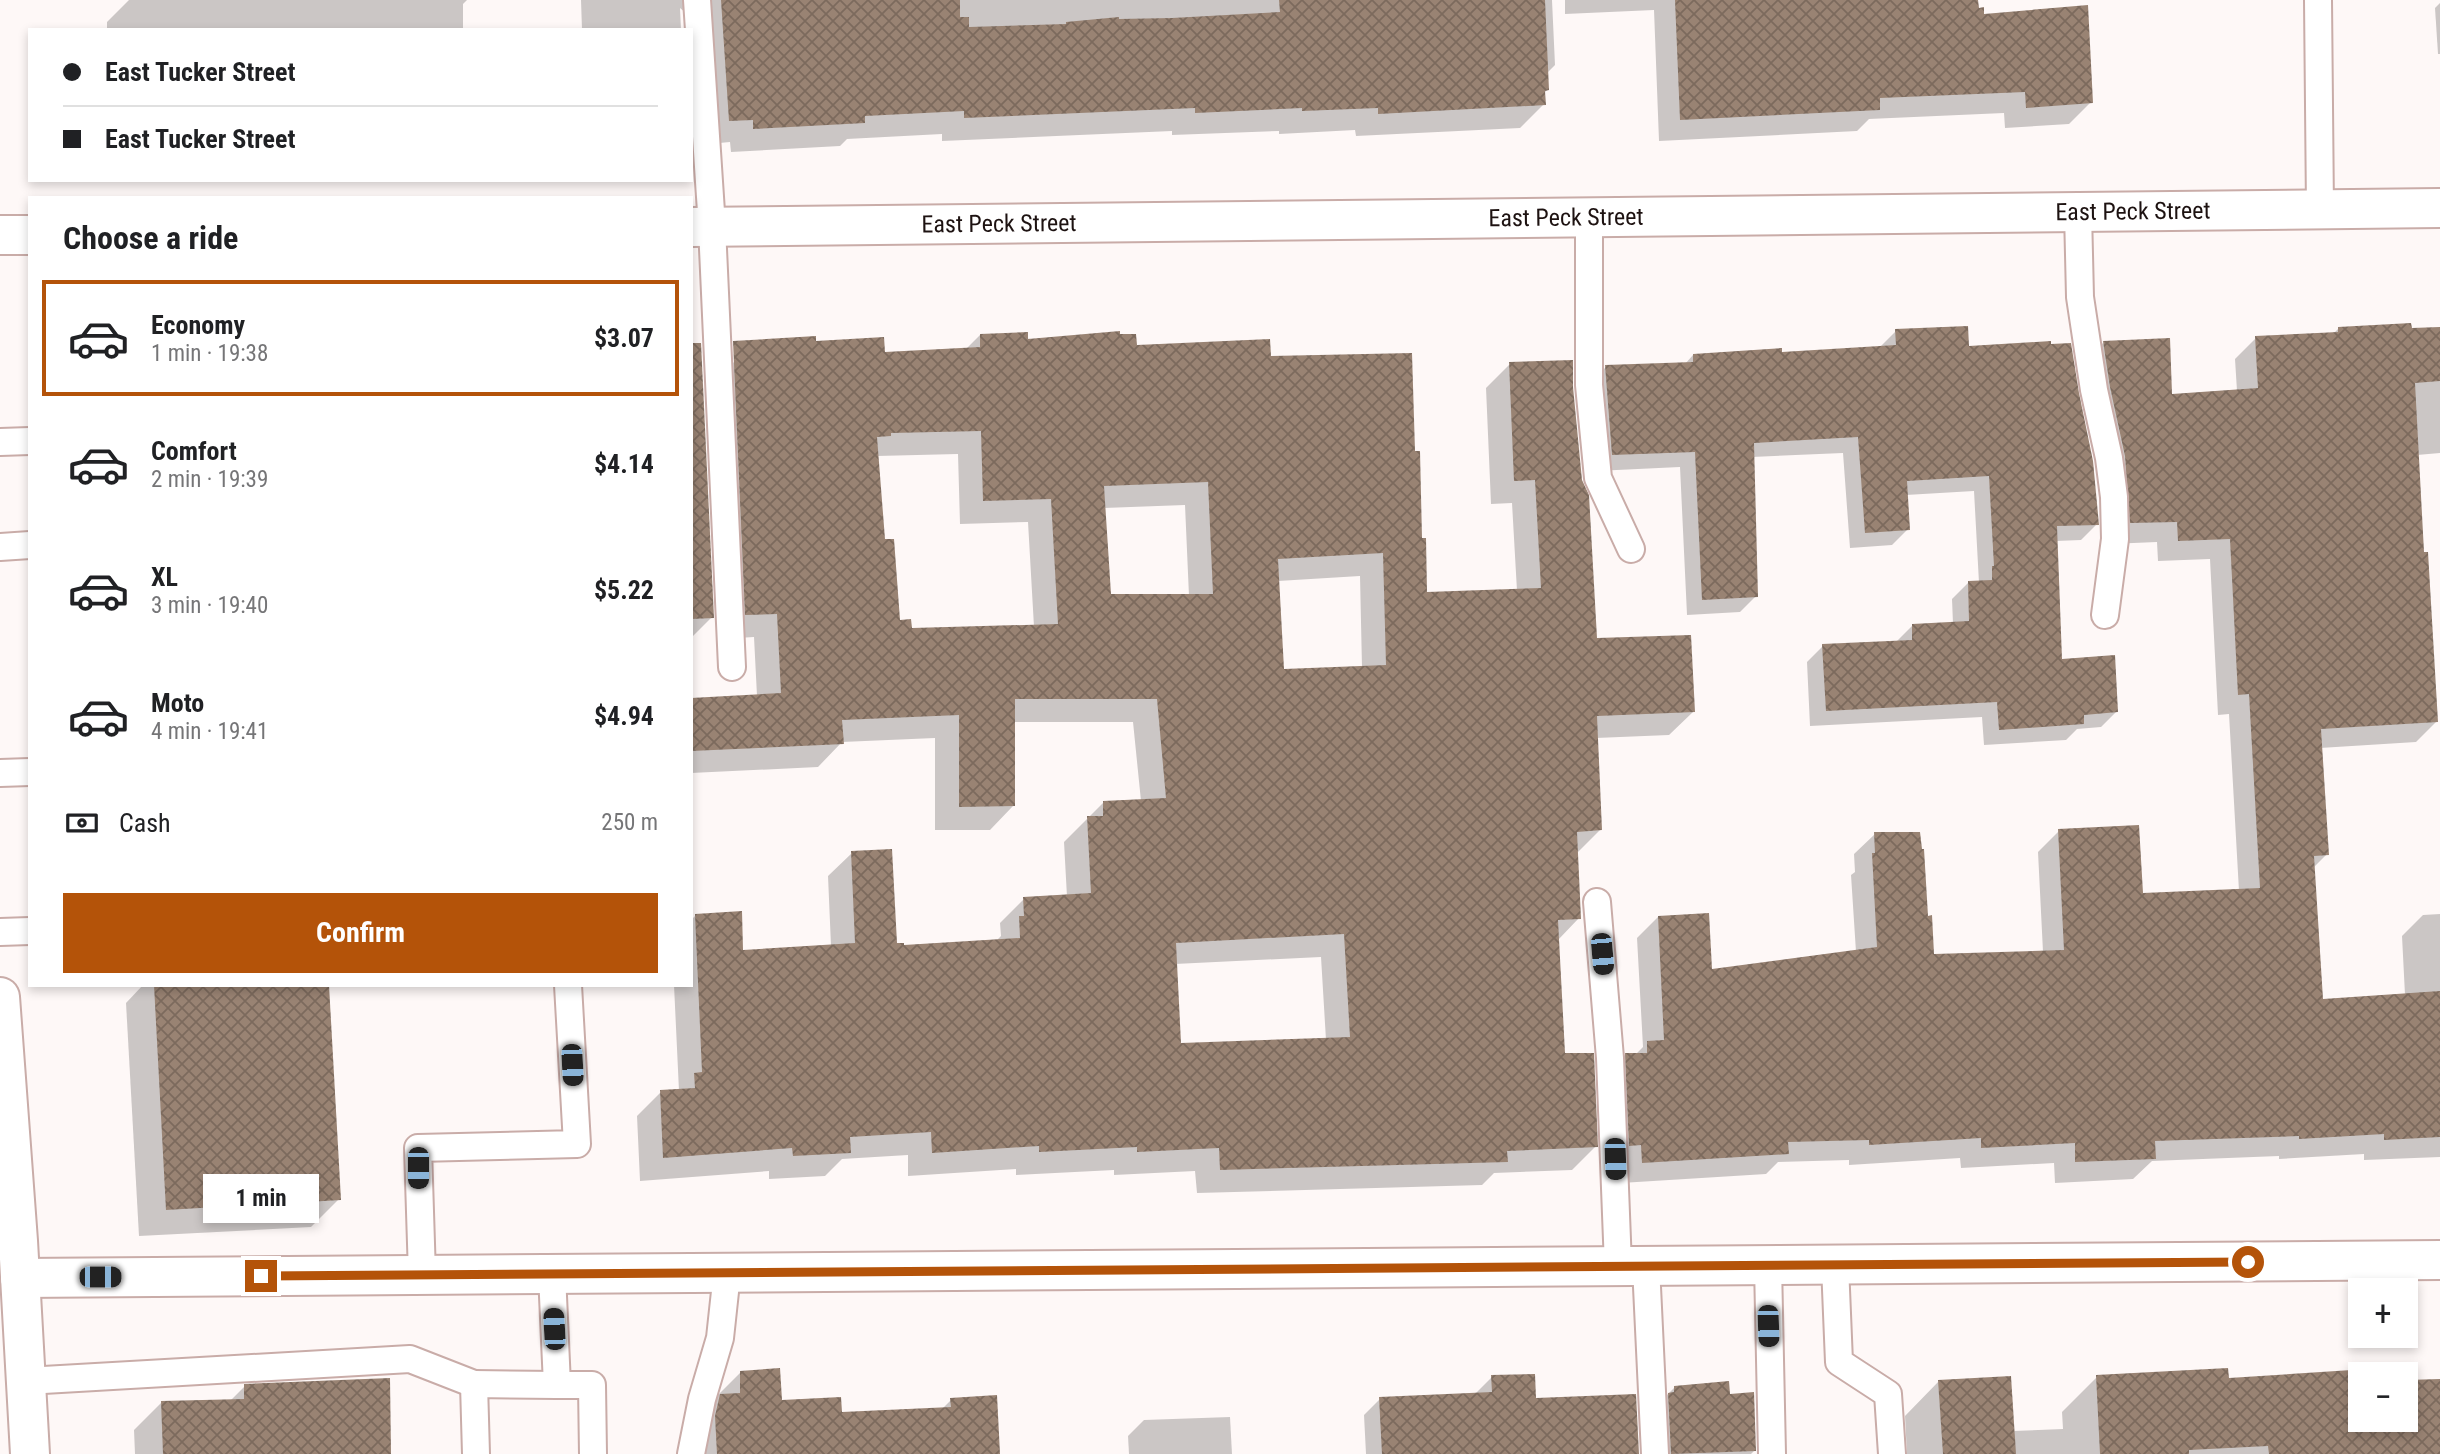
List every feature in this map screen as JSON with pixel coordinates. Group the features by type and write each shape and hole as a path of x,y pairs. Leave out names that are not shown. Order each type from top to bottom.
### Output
{"street":[{"name":"East Peck Street","path":"702,227 2440,208"},
{"path":"0,235 28,235"},
{"path":"0,997 13,1253 26,1381 30,1454"},
{"path":"13,1253 422,1275 2440,1260"}],"lane":[{"path":"697,0 702,227 713,299 732,667"},
{"path":"2318,0 2320,210"},
{"path":"2078,212 2080,297 2114,497 2115,539 2105,615"},
{"path":"1589,218 1589,385 1598,478 1631,549"},
{"path":"0,442 28,440"},
{"path":"0,547 28,545"},
{"path":"0,773 28,772"},
{"path":"1597,902 1610,1058 1655,1454"},
{"path":"0,932 28,931"},
{"path":"422,1275 418,1148 577,1144 568,987"},
{"path":"1768,1265 1772,1454"},
{"path":"1835,1265 1839,1362 1888,1394 1892,1454"},
{"path":"691,1454 702,1399 720,1338 727,1273"},
{"path":"552,1274 557,1385"},
{"path":"26,1381 410,1359 474,1384 592,1385 593,1454"},
{"path":"474,1384 476,1454"}],"building":[{"path":"721,0 960,0 960,17 969,17 969,27 1066,24 1119,17 1172,18 1280,12 1279,0 1545,0 1549,90 1545,91 1546,105 1378,114 1378,108 1195,113 1195,108 964,118 964,111 865,116 865,123 753,129 753,120 729,121"},
{"path":"1675,0 1978,0 1979,8 1984,7 1984,14 2088,5 2093,103 2026,108 2025,92 1880,98 1880,110 1680,120"},
{"path":"2411,323 2412,328 2440,327 2440,381 2415,383 2424,552 2428,552 2438,722 2321,729 2329,855 2314,856 2323,999 2440,991 2440,1137 2384,1140 2384,1134 2299,1139 2299,1136 2155,1141 2156,1159 2075,1162 2075,1143 1981,1148 1981,1138 1869,1145 1869,1140 1788,1142 1789,1154 1642,1163 1641,1145 1629,1146 1625,1053 1647,1053 1647,1041 1664,1040 1658,916 1709,913 1712,969 1877,947 1872,853 1875,853 1874,832 1920,832 1924,849 1928,916 1932,915 1934,954 2064,950 2058,829 2139,825 2143,893 2260,888 2249,694 2238,695 2230,539 2178,541 2177,522 2130,523 2125,456 2103,341 2170,338 2172,394 2258,388 2255,336 2338,332 2338,327"},
{"path":"1968,326 1969,346 2051,341 2051,344 2071,343 2093,461 2099,525 2057,526 2062,659 2115,655 2118,712 2084,715 2084,724 1999,730 1997,702 1826,711 1822,644 1912,640 1912,624 1969,621 1968,581 1992,580 1994,566 1989,476 1907,481 1910,530 1865,533 1858,437 1754,443 1758,597 1702,600 1695,452 1612,455 1605,365 1693,362 1693,354 1896,345 1895,329"},
{"path":"1120,331 1120,334 1136,334 1137,345 1270,339 1271,356 1412,353 1415,451 1420,451 1422,538 1426,538 1427,592 1541,588 1535,480 1514,481 1509,362 1573,360 1582,480 1589,495 1597,638 1691,635 1695,712 1597,716 1602,830 1577,832 1581,919 1558,920 1565,1053 1594,1053 1598,1147 1507,1151 1508,1162 1220,1170 1219,1148 1137,1152 1137,1147 1039,1152 1039,1146 932,1153 931,1132 850,1137 851,1153 793,1156 792,1148 663,1158 660,1090 695,1088 694,1073 702,1072 695,914 742,911 743,950 855,943 851,851 892,849 897,943 904,945 1020,938 1019,916 1024,916 1023,897 1091,893 1087,816 1103,816 1103,801 1166,798 1157,699 1015,699 1015,806 959,807 959,715 842,720 844,744 693,751 693,698 781,693 777,614 745,615 733,341 816,336 816,341 884,337 885,352 980,347 980,334 1028,332 1028,339","holes":["981,431 983,501 1051,499 1058,624 912,628 911,619 900,620 894,539 885,539 877,437 891,436 891,433","1208,482 1213,594 1111,594 1104,486","1383,553 1386,665 1284,669 1278,559","1344,934 1350,1037 1181,1043 1176,943"]},
{"path":"693,343 701,343 714,618 693,619"},
{"path":"154,987 329,987 341,1200 166,1210"},
{"path":"780,1368 782,1400 841,1397 842,1412 951,1407 950,1398 997,1395 1000,1454 717,1454 715,1416 720,1394 740,1393 740,1371"},
{"path":"2228,1368 2229,1378 2348,1370 2348,1432 2418,1432 2418,1380 2440,1379 2440,1454 2269,1454 2268,1446 2189,1450 2189,1454 2100,1454 2096,1375"},
{"path":"1535,1374 1536,1398 1636,1394 1639,1454 1382,1454 1379,1397 1492,1392 1491,1375"},
{"path":"2011,1376 2016,1454 1943,1454 1938,1380"},
{"path":"390,1378 391,1454 163,1454 161,1401 244,1399 244,1384"},
{"path":"1729,1381 1730,1394 1754,1392 1756,1451 1671,1454 1668,1393 1674,1392 1674,1386"}],"route":[{"path":"261,1276 2248,1262"}]}
